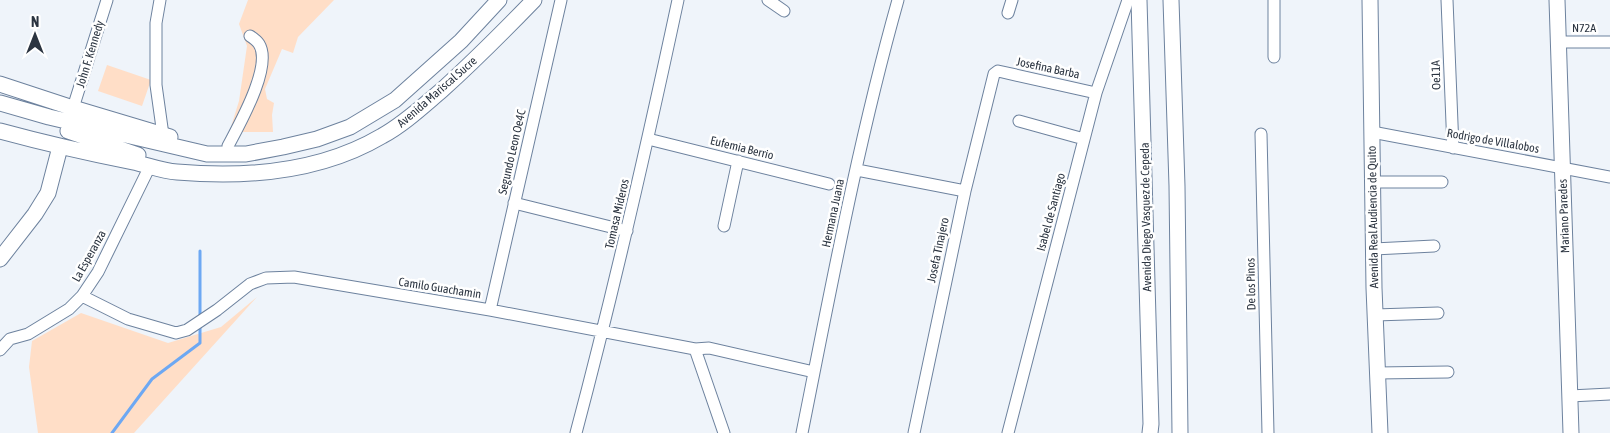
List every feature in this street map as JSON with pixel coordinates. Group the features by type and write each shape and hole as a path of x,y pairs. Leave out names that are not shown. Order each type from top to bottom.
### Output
{"main road":[{"name":"Avenida Mariscal Sucre","path":"0,103 58,120 207,154 246,154 283,147 317,139 350,127 395,100 461,41 499,0"},
{"name":"Avenida Mariscal Sucre","path":"0,131 60,147 175,172 261,173 325,161 356,151 384,136 415,113 475,60 534,0"},
{"name":"Avenida Diego Vasquez de Cepeda","path":"1139,0 1152,424 1150,433"},
{"path":"1171,0 1177,177 1180,433"},
{"name":"Avenida Real Audiencia de Quito","path":"1370,0 1375,315 1380,433"},
{"name":"Mariano Paredes","path":"1557,0 1571,433"},
{"name":"Avenida Mariscal Sucre","path":"0,84 181,140 228,146 283,147"},
{"name":"Avenida Mariscal Sucre","path":"0,109 52,125 136,155 206,173"},
{"path":"0,259 35,214 48,193 60,147"}],"street":[{"name":"John F. Kennedy","path":"73,108 107,0"},
{"path":"160,0 156,23 156,85 163,135"},
{"name":"Segundo Leon Oe4C","path":"490,310 562,0"},
{"name":"Tomasa Mideros","path":"576,433 627,231 678,0"},
{"path":"768,0 784,11"},
{"name":"Hermana Juana","path":"802,433 856,170 898,0"},
{"path":"1008,13 1012,0"},
{"name":"Isabel de Santiago","path":"1008,433 1096,92 1128,0"},
{"path":"1274,0 1274,57"},
{"name":"Oe11A","path":"1447,0 1453,148"},
{"path":"228,146 245,111 261,70 262,52 259,43 250,36"},
{"name":"N72A","path":"1559,42 1610,42"},
{"name":"Josefina Barba","path":"994,74 998,71 1096,92"},
{"name":"Josefa Tinajero","path":"914,433 965,191 994,74"},
{"path":"1019,120 1084,139"},
{"name":"Rodrigo de Villalobos","path":"1372,132 1610,177"},
{"name":"De los Pinos","path":"1261,134 1268,433"},
{"name":"Eufemia Berrio","path":"648,139 828,184"},
{"path":"724,226 738,160"},
{"name":"La Esperanza","path":"0,350 10,339 28,334 69,309 82,296 98,272 150,166"},
{"path":"856,170 965,191"},
{"path":"1372,182 1442,182"},
{"path":"514,203 627,231"},
{"path":"1374,249 1434,246"},
{"name":"Camilo Guachamin","path":"82,296 128,319 176,333 187,330 217,310 250,284 266,278 294,277 490,310 695,349 709,348 814,372"},
{"path":"1375,315 1438,313"},
{"path":"695,349 724,433"},
{"path":"1377,373 1448,372"},
{"path":"1570,396 1610,394"}],"shaded area":[{"path":"248,0 334,0 298,37 293,53 282,49 265,89 267,99 274,103 272,115 273,132 230,130 239,101 247,46 239,24"},
{"path":"107,65 151,80 142,106 98,91"},
{"path":"257,297 134,433 38,433 29,367 32,341 81,313 168,343 221,327"}],"waterway":[{"path":"200,251 200,318"},
{"path":"112,433 152,379 200,343 200,324"}]}
